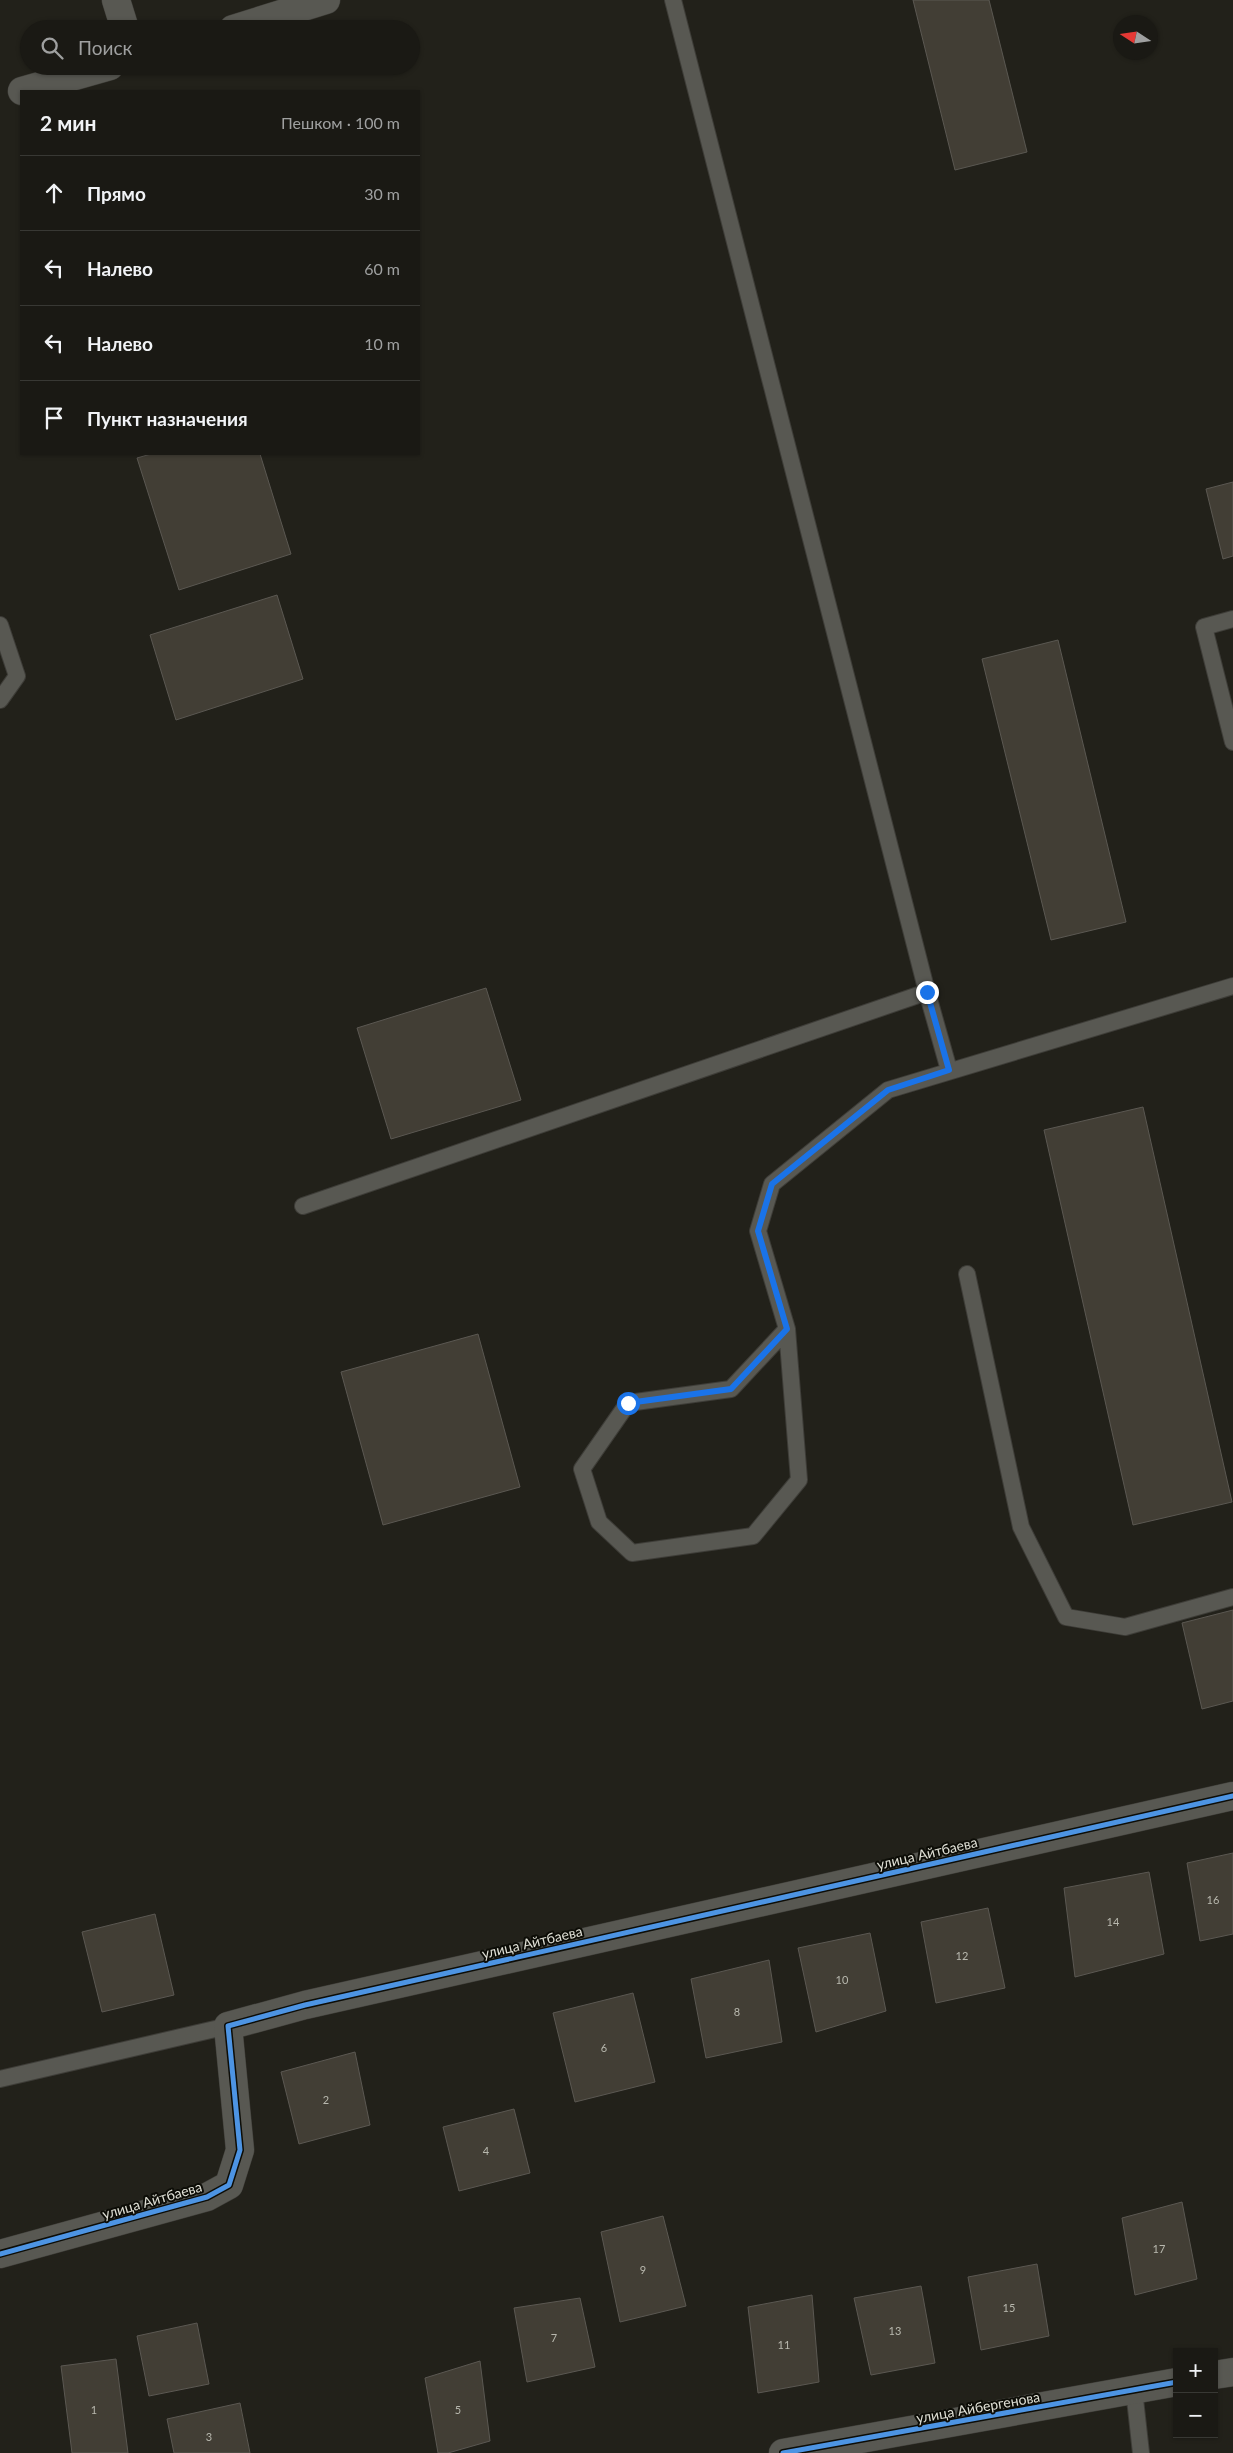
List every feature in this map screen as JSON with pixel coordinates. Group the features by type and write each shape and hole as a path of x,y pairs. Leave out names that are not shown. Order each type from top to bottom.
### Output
{"street":[{"path":"116,0 122,20"},
{"path":"262,20 326,0"},
{"path":"26,90 78,75"},
{"path":"0,98 20,92"},
{"name":"улица Айтбаева","path":"0,2254 207,2197 230,2185 240,2150 228,2026 305,2005 1233,1796"},
{"path":"1218,2374 1233,2372"},
{"name":"улица Айбергенова","path":"783,2453 1173,2383"}],"lane":[{"path":"672,0 927,992 949,1070"},
{"path":"1232,738 1204,627 1233,619"},
{"path":"0,625 17,676 0,700"},
{"path":"787,1329 731,1389 628,1403 582,1469 599,1522 632,1554 753,1536 799,1480 787,1329 758,1231 772,1184 888,1090 949,1070 1233,986"},
{"path":"304,1206 927,992"},
{"path":"967,1274 1021,1527 1066,1617 1125,1627 1233,1597"},
{"path":"0,2079 228,2026"},
{"path":"1134,2390 1141,2453"}],"building":[{"path":"913,0 989,0 1027,152 955,170"},
{"path":"148,455 260,455 291,554 179,590 137,458"},
{"path":"1233,482 1233,556 1223,559 1206,489"},
{"path":"277,595 303,679 176,720 150,635"},
{"path":"1058,640 1126,922 1051,940 982,659"},
{"path":"486,988 521,1100 391,1139 357,1028"},
{"path":"1143,1107 1232,1502 1133,1525 1044,1130"},
{"path":"478,1334 520,1487 383,1525 341,1372"},
{"path":"1233,1610 1233,1701 1202,1709 1182,1623"},
{"path":"1233,1853 1233,1934 1200,1941 1187,1863"},
{"path":"1149,1872 1164,1954 1075,1977 1064,1888"},
{"path":"988,1908 1005,1988 936,2003 921,1922"},
{"path":"155,1914 174,1995 102,2012 82,1932"},
{"path":"870,1933 886,2011 816,2032 798,1948"},
{"path":"769,1960 782,2042 706,2058 691,1979"},
{"path":"633,1993 655,2082 575,2102 553,2013"},
{"path":"355,2052 370,2125 299,2144 281,2072"},
{"path":"514,2109 530,2173 459,2191 443,2127"},
{"path":"1182,2202 1197,2279 1135,2295 1122,2218"},
{"path":"663,2216 686,2306 620,2322 601,2232"},
{"path":"1037,2264 1049,2336 981,2350 968,2277"},
{"path":"921,2286 935,2363 871,2375 854,2298"},
{"path":"812,2295 819,2382 758,2393 748,2307"},
{"path":"580,2298 595,2367 527,2382 514,2308"},
{"path":"197,2323 209,2384 149,2396 137,2336"},
{"path":"116,2359 128,2453 72,2453 61,2366"},
{"path":"480,2361 490,2441 448,2453 438,2453 425,2378"},
{"path":"240,2403 250,2453 174,2453 167,2419"}],"cycle path":[{"path":"0,2254 207,2197 229,2185 240,2150 228,2026 305,2005 1233,1796"},
{"path":"783,2453 1173,2383"}],"route":[{"path":"628,1403 731,1389 787,1329 758,1231 772,1184 888,1090 949,1070 927,992"}]}
